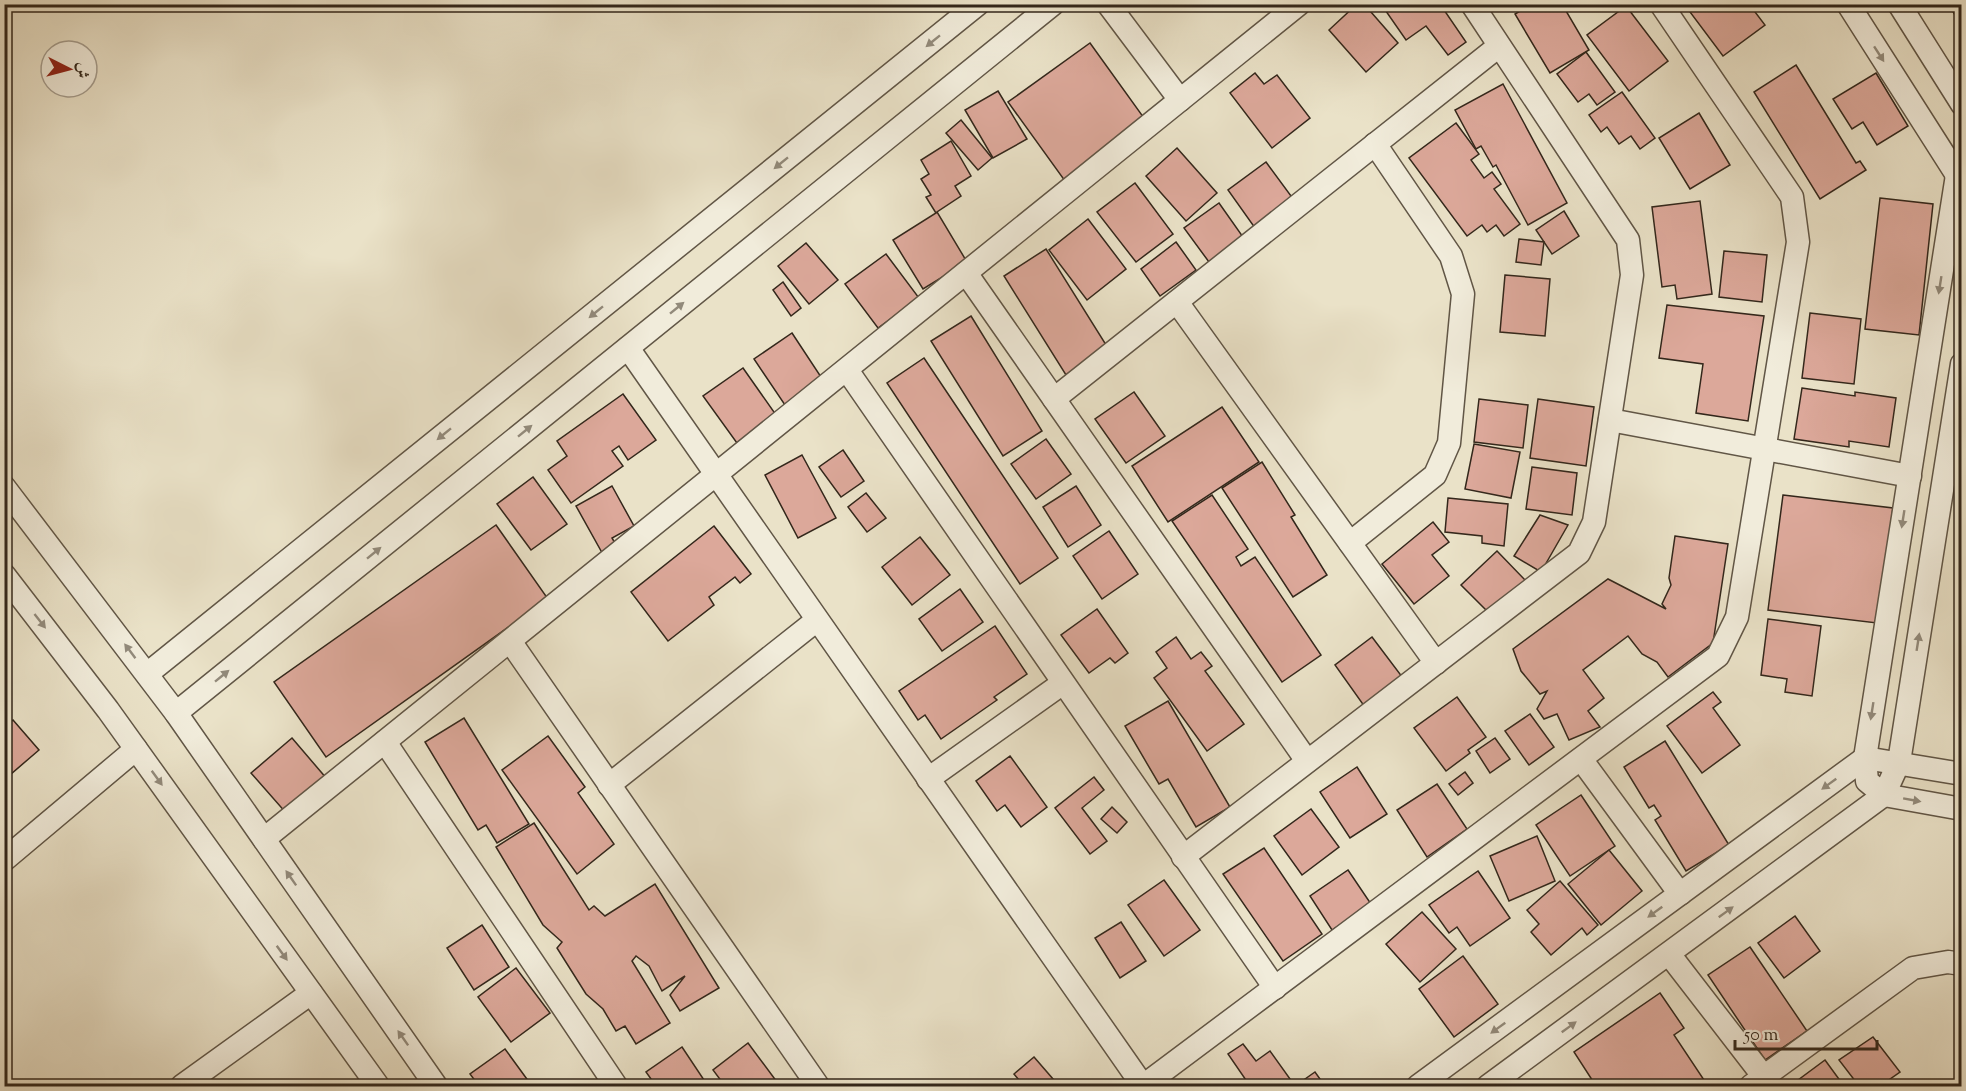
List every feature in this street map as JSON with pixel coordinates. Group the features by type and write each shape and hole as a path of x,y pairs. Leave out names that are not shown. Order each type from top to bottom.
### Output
{"street":[{"path":"147,674 978,4"},
{"path":"176,713 1053,4"},
{"path":"1108,4 1180,100"},
{"path":"264,839 1299,4"},
{"path":"1183,856 1579,553 1594,522 1632,275 1628,240 1472,4"},
{"path":"628,348 1143,1086 1718,656 1737,617 1798,242 1792,197 1661,4"},
{"path":"1848,4 1960,172 1865,758 1867,781 1884,795 1962,809"},
{"path":"1899,4 1962,104"},
{"path":"1054,399 1499,46"},
{"path":"1350,543 1435,475 1449,443 1463,294 1451,256 1375,144"},
{"path":"966,273 1307,761"},
{"path":"1177,302 1436,663"},
{"path":"1488,1086 1884,795 1899,762 1962,364"},
{"path":"847,370 1275,988"},
{"path":"1610,420 1910,476"},
{"path":"4,487 176,713 436,1086"},
{"path":"4,575 136,749 378,1086"},
{"path":"609,785 817,620"},
{"path":"510,641 818,1086"},
{"path":"928,779 1063,683"},
{"path":"385,742 616,1086"},
{"path":"4,860 136,749"},
{"path":"1418,1086 1865,758 1962,774"},
{"path":"1581,759 1680,894"},
{"path":"1669,954 1758,1082 1913,968 1948,962 1962,964"},
{"path":"182,1086 311,993"}],"building":[{"path":"1357,4 1364,4 1398,43 1366,72 1329,30"},
{"path":"1381,4 1440,4 1466,42 1448,55 1426,26 1406,40"},
{"path":"1532,4 1562,4 1589,50 1550,73 1515,14"},
{"path":"1692,4 1749,4 1765,25 1723,56 1687,8"},
{"path":"1962,4 1962,28 1951,8"},
{"path":"1626,6 1668,61 1629,91 1587,35"},
{"path":"1090,43 1144,118 1065,181 1008,102"},
{"path":"1586,52 1615,92 1597,105 1589,94 1578,102 1557,74"},
{"path":"1796,65 1856,163 1860,161 1866,170 1820,199 1754,92"},
{"path":"1255,73 1264,84 1277,75 1310,118 1272,148 1230,93"},
{"path":"1876,73 1908,126 1877,145 1863,122 1852,129 1833,99"},
{"path":"1503,84 1567,203 1528,225 1496,165 1493,167 1481,146 1476,149 1455,110"},
{"path":"998,91 1027,139 993,158 965,110"},
{"path":"1622,92 1655,138 1640,149 1631,136 1619,144 1607,127 1601,132 1589,115"},
{"path":"1699,113 1730,165 1690,189 1659,138"},
{"path":"961,120 992,158 978,170 946,133"},
{"path":"1456,123 1479,154 1471,160 1484,178 1492,172 1501,184 1494,189 1520,224 1504,236 1496,225 1487,232 1482,225 1467,236 1409,158"},
{"path":"951,141 971,176 955,186 961,196 937,212 967,262 923,289 893,240 936,213 926,197 931,195 921,179 929,174 921,160"},
{"path":"1177,148 1217,193 1186,221 1146,176"},
{"path":"1266,162 1294,200 1255,228 1228,190"},
{"path":"1135,183 1173,234 1136,262 1097,212"},
{"path":"1880,198 1933,204 1919,335 1865,329"},
{"path":"1700,201 1712,294 1677,299 1675,285 1662,287 1652,207"},
{"path":"1219,203 1243,237 1209,262 1184,228"},
{"path":"1564,211 1579,236 1552,254 1536,230"},
{"path":"1088,219 1126,269 1087,300 1049,250"},
{"path":"1519,239 1544,242 1541,265 1516,262"},
{"path":"1176,242 1196,270 1160,296 1141,269"},
{"path":"806,243 838,280 809,304 778,266"},
{"path":"1046,249 1108,348 1066,375 1004,276"},
{"path":"1724,251 1767,255 1762,302 1719,297"},
{"path":"886,254 919,298 878,328 845,284"},
{"path":"1505,275 1550,279 1545,336 1500,332"},
{"path":"783,282 801,308 791,316 773,290"},
{"path":"1667,305 1764,316 1748,421 1696,413 1703,364 1659,358"},
{"path":"1810,313 1861,319 1854,384 1802,378"},
{"path":"971,316 1042,431 1003,456 931,341"},
{"path":"792,333 823,380 785,405 754,359"},
{"path":"924,358 1058,558 1020,584 887,383"},
{"path":"743,368 781,422 742,450 703,396"},
{"path":"1802,388 1855,396 1855,392 1896,398 1889,447 1849,441 1849,447 1794,439"},
{"path":"1134,392 1165,436 1126,463 1095,419"},
{"path":"623,394 656,440 628,460 619,446 612,451 623,466 571,503 548,470 567,456 557,441"},
{"path":"1479,399 1528,405 1523,448 1474,442"},
{"path":"1538,399 1594,407 1586,466 1530,458"},
{"path":"1222,407 1259,462 1168,522 1132,466"},
{"path":"1046,439 1071,474 1036,499 1011,464"},
{"path":"1474,444 1520,452 1511,498 1465,489"},
{"path":"843,450 864,481 841,497 819,467"},
{"path":"802,455 836,518 798,538 765,475"},
{"path":"1262,462 1295,515 1291,517 1327,575 1293,597 1222,488"},
{"path":"1532,467 1577,473 1572,515 1526,509"},
{"path":"533,477 567,524 531,550 497,504"},
{"path":"612,486 634,526 612,538 619,550 605,558 576,506"},
{"path":"1076,486 1101,525 1068,547 1043,507"},
{"path":"866,493 886,518 867,532 848,507"},
{"path":"1212,495 1248,549 1236,557 1241,566 1255,557 1321,655 1282,682 1172,521"},
{"path":"1783,495 1893,508 1877,623 1768,610"},
{"path":"1448,498 1508,504 1504,546 1482,543 1482,536 1445,532"},
{"path":"1540,515 1568,525 1541,572 1514,556"},
{"path":"1433,522 1449,542 1432,555 1449,576 1414,604 1382,564"},
{"path":"496,525 548,599 326,757 274,682"},
{"path":"714,526 751,574 740,583 735,577 709,597 714,605 668,641 631,592"},
{"path":"1109,531 1138,574 1102,599 1073,556"},
{"path":"1675,536 1728,544 1713,643 1668,677 1657,662 1642,654 1628,636 1583,670 1604,698 1588,711 1600,727 1569,740 1557,714 1544,719 1537,709 1547,691 1540,694 1521,671 1513,649 1608,579 1666,609 1662,604 1671,585 1669,578"},
{"path":"920,537 950,575 912,605 882,567"},
{"path":"1497,551 1526,581 1491,615 1461,585"},
{"path":"960,589 983,622 942,651 919,619"},
{"path":"1097,609 1128,653 1115,663 1110,658 1089,673 1061,635"},
{"path":"1768,619 1821,626 1812,696 1785,692 1787,679 1761,675"},
{"path":"995,626 1027,674 994,697 997,700 941,739 925,715 918,720 899,691"},
{"path":"1176,637 1191,659 1201,652 1212,666 1205,671 1244,724 1207,751 1154,678 1167,668 1156,652"},
{"path":"1372,637 1406,682 1367,710 1335,665"},
{"path":"1713,692 1721,702 1713,708 1740,745 1702,773 1667,726"},
{"path":"1457,697 1486,737 1468,750 1470,753 1446,771 1414,728"},
{"path":"1168,701 1230,807 1196,827 1168,779 1159,784 1125,726"},
{"path":"1530,714 1554,747 1529,765 1505,731"},
{"path":"464,718 529,824 497,843 486,825 478,830 425,742"},
{"path":"13,720 39,750 4,780 4,727"},
{"path":"548,736 585,787 578,793 614,844 577,874 502,770"},
{"path":"292,738 327,779 287,814 251,773"},
{"path":"1495,738 1510,759 1490,773 1476,751"},
{"path":"1665,741 1729,845 1686,871 1655,820 1661,816 1654,805 1649,808 1624,767"},
{"path":"1010,756 1047,807 1021,827 1005,805 997,811 976,781"},
{"path":"1357,767 1387,814 1350,838 1320,792"},
{"path":"1465,772 1473,783 1458,795 1449,784"},
{"path":"1094,777 1104,790 1082,808 1107,841 1090,854 1055,808"},
{"path":"1437,784 1467,829 1427,857 1397,810"},
{"path":"1581,795 1615,846 1570,876 1536,825"},
{"path":"1112,807 1127,822 1117,833 1101,819"},
{"path":"1311,809 1339,847 1302,875 1274,836"},
{"path":"534,823 589,910 594,906 605,916 655,884 719,988 680,1011 670,995 685,976 662,991 649,966 636,956 632,961 670,1023 636,1044 625,1026 616,1031 603,1009 586,994 557,948 562,942 543,925 496,847"},
{"path":"1537,836 1555,881 1509,901 1490,856"},
{"path":"1264,848 1322,934 1283,961 1223,874"},
{"path":"1609,850 1642,891 1601,925 1568,884"},
{"path":"1348,870 1371,904 1332,930 1310,896"},
{"path":"1478,871 1510,918 1470,946 1457,927 1449,933 1429,905"},
{"path":"1164,880 1200,930 1164,956 1128,905"},
{"path":"1560,881 1598,925 1587,935 1582,928 1551,955 1531,932 1539,924 1527,910"},
{"path":"1422,912 1456,949 1420,982 1386,944"},
{"path":"1795,916 1820,951 1784,978 1758,943"},
{"path":"1121,922 1146,961 1120,978 1095,938"},
{"path":"482,925 509,967 474,990 447,948"},
{"path":"1750,947 1807,1031 1765,1060 1708,975"},
{"path":"1463,956 1498,1004 1454,1037 1419,989"},
{"path":"516,968 550,1013 511,1042 478,997"},
{"path":"1660,993 1684,1028 1674,1035 1708,1086 1596,1086 1574,1052"},
{"path":"1873,1037 1900,1072 1880,1086 1859,1086 1839,1060"},
{"path":"748,1043 780,1086 725,1086 713,1070"},
{"path":"1243,1044 1256,1061 1270,1051 1295,1086 1250,1086 1228,1054"},
{"path":"682,1047 708,1086 656,1086 646,1072"},
{"path":"505,1049 532,1086 479,1086 470,1074"},
{"path":"1034,1057 1053,1079 1044,1086 1024,1086 1014,1074"},
{"path":"1825,1060 1844,1086 1790,1086"},
{"path":"1315,1072 1325,1086 1295,1086"}]}
